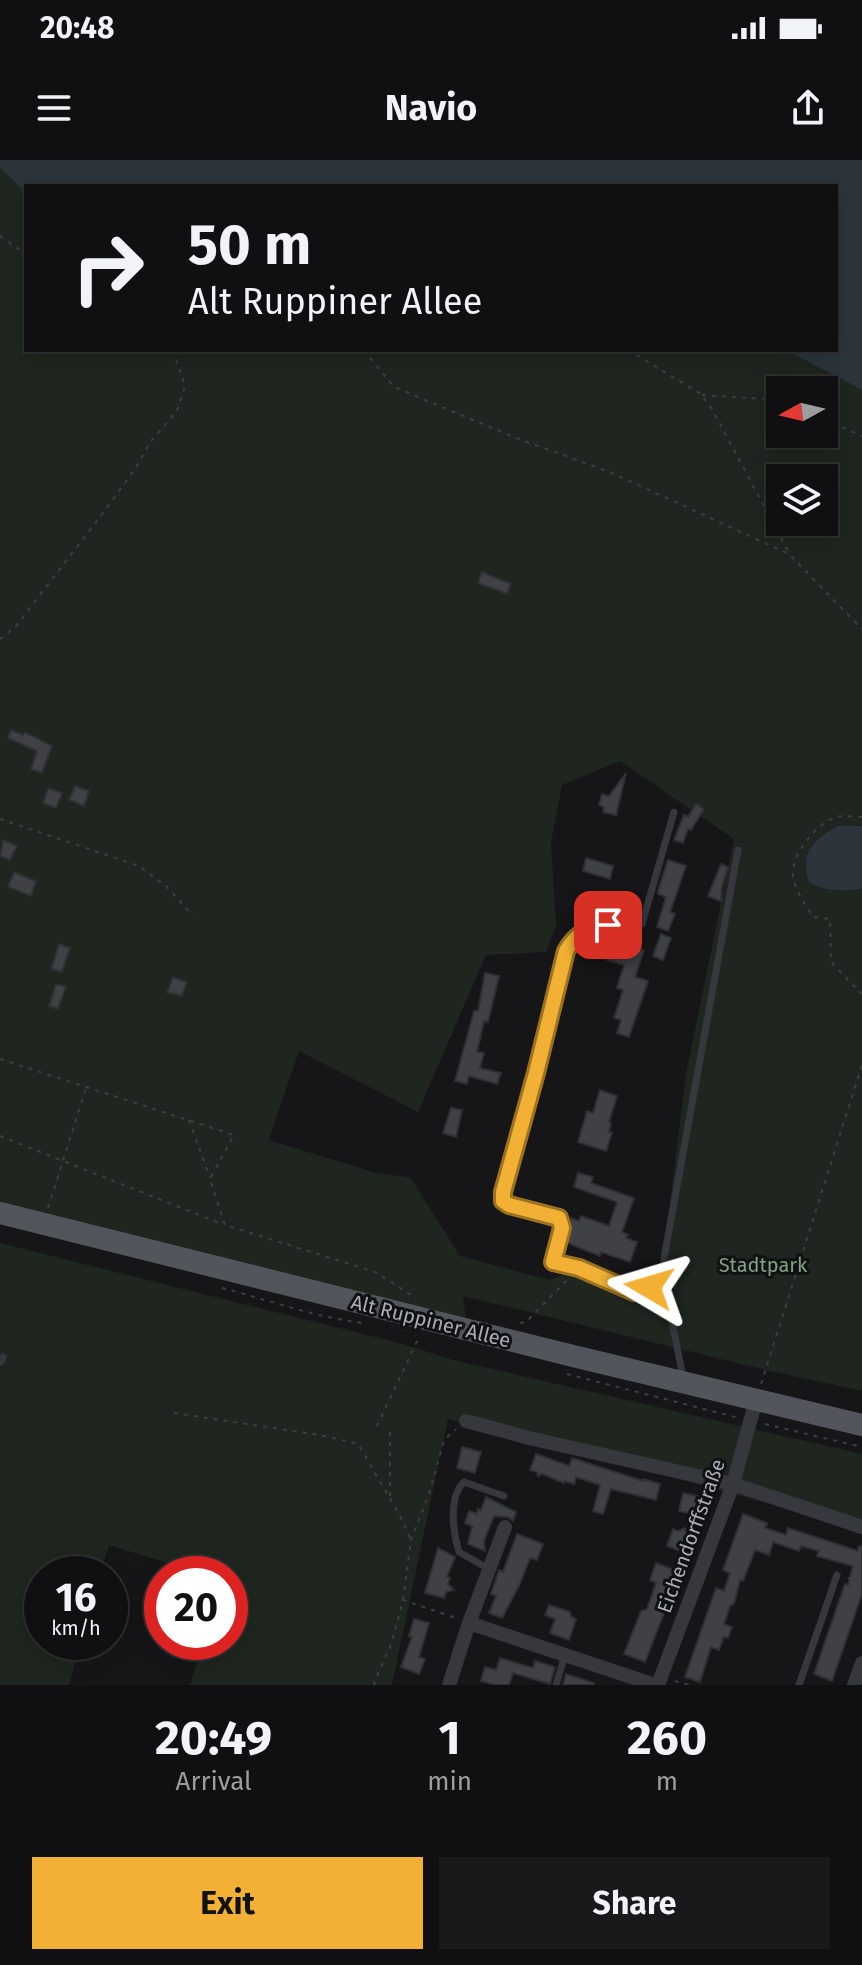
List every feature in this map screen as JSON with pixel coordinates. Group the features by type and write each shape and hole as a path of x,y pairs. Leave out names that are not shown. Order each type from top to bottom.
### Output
{"main road":[{"name":"Alt Ruppiner Allee","path":"0,1213 684,1383 754,1410 862,1425"}],"street":[{"name":"Eichendorffstraße","path":"656,1685 733,1484 754,1410"},
{"path":"466,1421 733,1484 862,1527"},
{"path":"449,1685 505,1527"},
{"path":"469,1623 656,1685"},
{"path":"854,1685 862,1663"}],"lane":[{"path":"664,1282 634,1292 579,1268 553,1262 562,1228 559,1218 509,1205 503,1201 503,1192 566,951 574,938 597,926 642,924 674,812"},
{"path":"684,1383 664,1282 664,1258 738,850"},
{"path":"489,1569 459,1552 454,1536 458,1490 464,1482 504,1496"},
{"path":"799,1685 835,1578"},
{"path":"556,1685 565,1655"}],"path":[{"path":"0,236 24,253"},
{"path":"0,639 16,626 103,513 151,441 177,411 185,386 174,352"},
{"path":"366,352 394,387 514,437 612,473 789,554"},
{"path":"630,352 701,394 766,399"},
{"path":"701,394 712,409 789,554 862,629"},
{"path":"838,425 862,436"},
{"path":"862,817 837,817 816,829 800,849 792,874 813,917 830,919 831,962 862,994"},
{"path":"0,819 139,866 166,886 193,916"},
{"path":"0,1059 234,1135 210,1179"},
{"path":"754,1410 862,1065"},
{"path":"43,1224 86,1088"},
{"path":"189,1120 225,1225"},
{"path":"0,1136 225,1225 375,1272 424,1302"},
{"path":"517,1324 526,1322 579,1268"},
{"path":"215,1286 291,1309 373,1324"},
{"path":"377,1426 420,1336"},
{"path":"567,1374 754,1410 862,1447"},
{"path":"174,1413 320,1435 358,1444 411,1540"},
{"path":"375,1685 391,1645 403,1600 411,1540 429,1494 444,1440 466,1421"},
{"path":"390,1429 390,1499"},
{"path":"835,1578 862,1583"},
{"path":"403,1600 469,1623"}],"green space":[{"name":"Stadtpark","path":"0,168 24,191 24,352 790,352 835,376 766,376 766,448 838,448 838,377 862,390 862,826 859,825 832,891 862,888 862,1391 463,1296 467,1327 0,1203","holes":["620,761 734,839 686,1074 660,1282 569,1272 550,1280 460,1256 411,1178 373,1172 269,1140 299,1051 418,1112 486,955 546,952 556,926 551,843 562,785"]},
{"path":"0,1243 403,1344 453,1360 862,1454 862,1529 448,1419 392,1685 190,1685 198,1660 248,1660 248,1556 145,1556 109,1545 106,1556 24,1556 24,1660 76,1660 69,1685 0,1685"}],"shaded area":[{"path":"0,160 862,160 862,390 790,352 838,352 838,184 24,184 24,191 0,168"},
{"path":"838,826 862,826 860,889 834,890 809,882 806,863 811,848"}],"building":[{"path":"482,572 511,584 507,594 478,583"},
{"path":"11,730 23,735 25,732 52,746 42,773 31,769 37,751 8,738"},
{"path":"626,773 616,815 603,812 604,807 599,805 602,794 609,796"},
{"path":"75,786 89,791 84,806 69,800"},
{"path":"48,788 62,793 56,808 43,803"},
{"path":"696,804 704,809 691,830 688,829 683,843 674,840 684,815 688,817"},
{"path":"3,840 17,846 10,860 0,856"},
{"path":"586,858 613,866 610,879 583,871"},
{"path":"668,860 686,866 670,912 675,914 668,931 657,927 666,897 658,891"},
{"path":"721,864 728,867 721,901 708,896"},
{"path":"14,872 36,881 31,896 8,887"},
{"path":"661,934 671,938 663,960 653,956"},
{"path":"625,943 644,950 635,977 648,981 629,1037 617,1033 621,1020 614,1018 623,990 617,988 624,965 607,960 611,948 622,951"},
{"path":"59,944 70,948 62,972 51,969"},
{"path":"485,973 499,976 477,1052 484,1053 480,1068 501,1073 497,1084 469,1076 467,1084 455,1081 474,1011 478,1011"},
{"path":"173,977 187,982 182,996 167,992"},
{"path":"56,984 66,987 58,1009 49,1006"},
{"path":"600,1090 617,1096 609,1122 609,1132 612,1133 606,1151 578,1142 587,1111 593,1113"},
{"path":"451,1108 462,1110 456,1137 443,1133"},
{"path":"578,1173 593,1177 591,1183 634,1198 622,1232 628,1235 626,1238 637,1242 630,1262 601,1252 600,1256 565,1242 571,1218 579,1221 581,1216 609,1226 617,1202 574,1187"},
{"path":"462,1447 481,1452 475,1473 457,1468"},
{"path":"536,1454 569,1466 572,1458 660,1484 656,1500 611,1489 603,1514 593,1511 600,1485 576,1477 574,1484 542,1474 538,1476 537,1472 530,1470"},
{"path":"683,1493 702,1497 698,1515 679,1511"},
{"path":"486,1497 516,1512 513,1521 508,1517 494,1516 484,1541 485,1551 468,1544 472,1526 465,1523 469,1511 477,1514"},
{"path":"743,1514 767,1523 765,1528 786,1535 788,1528 858,1551 859,1546 862,1547 862,1594 832,1681 814,1674 853,1566 817,1556 819,1551 801,1546 799,1551 773,1542 769,1555 755,1550 724,1624 732,1627 728,1638 724,1637 719,1650 711,1647 700,1682 685,1677 716,1588 724,1591 730,1573 723,1570"},
{"path":"685,1528 687,1534 692,1536 686,1553 667,1546 673,1529 678,1531"},
{"path":"517,1534 543,1544 537,1560 530,1558 502,1618 489,1613 496,1596 491,1594"},
{"path":"438,1548 455,1557 447,1577 450,1578 448,1584 454,1590 446,1592 444,1598 425,1593"},
{"path":"656,1563 680,1572 645,1662 624,1654 641,1611 647,1609 656,1583 650,1580"},
{"path":"549,1605 570,1612 571,1617 576,1619 569,1640 550,1633 555,1619 545,1615"},
{"path":"414,1619 429,1623 419,1657 425,1659 419,1674 401,1667 412,1637 409,1636"},
{"path":"500,1658 533,1668 535,1661 555,1667 550,1684 513,1673 509,1685 481,1681 485,1667 496,1670"},
{"path":"566,1674 594,1683 594,1685 563,1685"}],"route":[{"path":"608,925 586,930 574,938 566,951 503,1201 559,1218 562,1228 553,1262 579,1268 634,1292 649,1287"}]}
